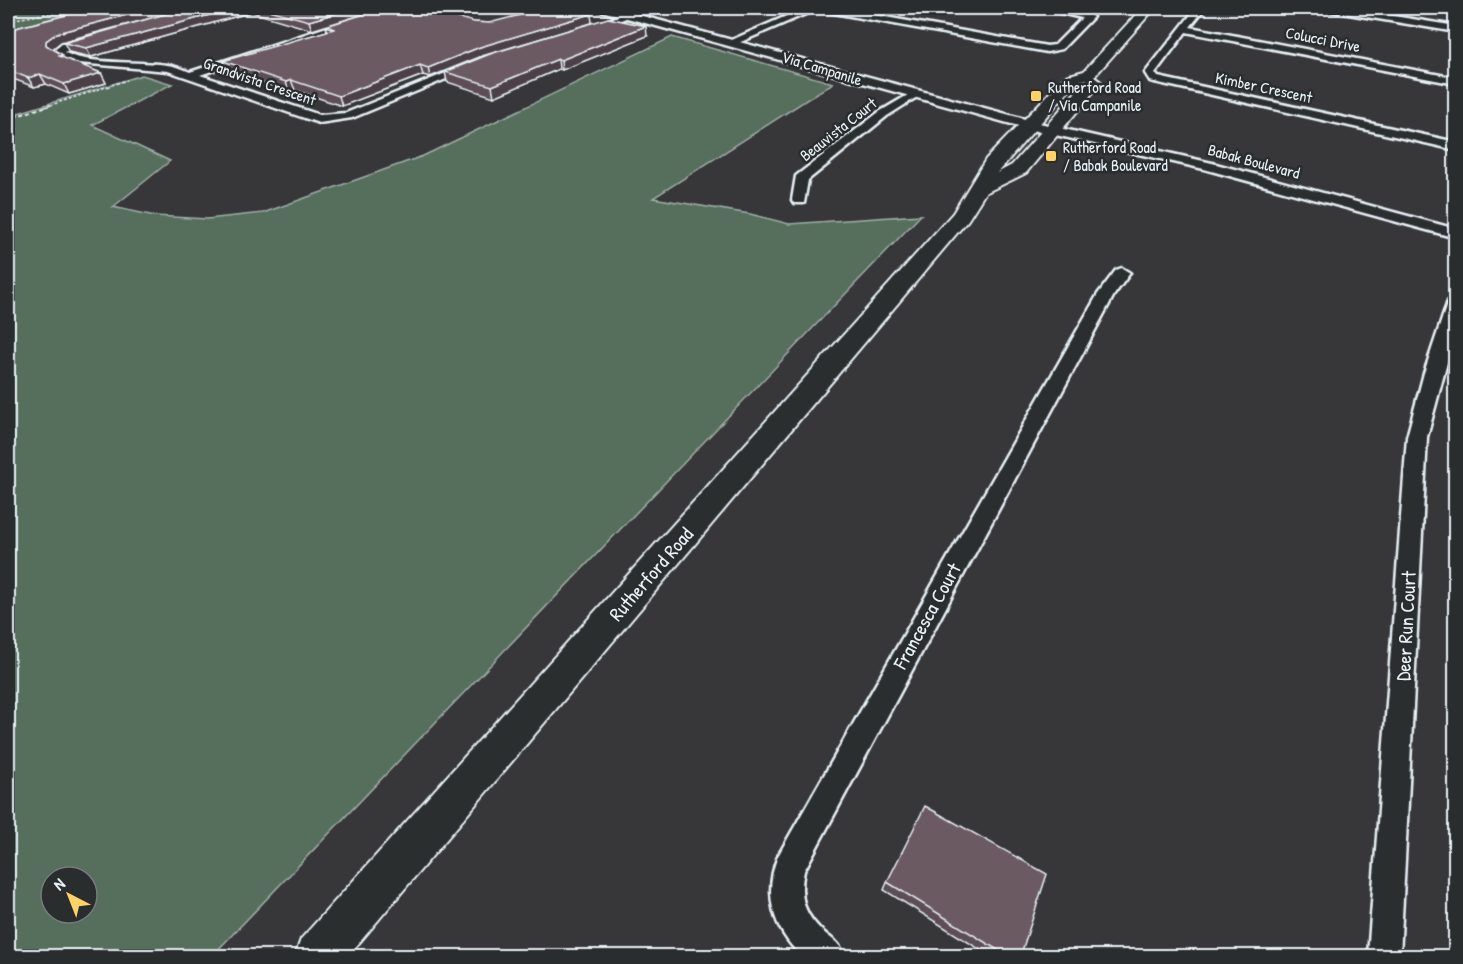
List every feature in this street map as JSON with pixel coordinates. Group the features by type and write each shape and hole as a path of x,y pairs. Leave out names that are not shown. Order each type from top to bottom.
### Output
{"main road":[{"name":"Rutherford Road","path":"318,957 961,216 980,188 1019,169 1071,80 1089,74 1149,8"},
{"name":"Rutherford Road","path":"1041,128 1093,84 1089,74"}],"street":[{"path":"190,75 393,8"},
{"name":"Via Campanile","path":"602,8 1041,128"},
{"path":"579,33 647,8"},
{"path":"732,42 806,10 823,8 1039,48 1053,48 1058,46 1088,17 1081,13 1050,8"},
{"name":"Kimber Crescent","path":"1200,8 1150,73 1154,79 1455,146"},
{"path":"1330,8 1455,29"},
{"name":"Colucci Drive","path":"1184,29 1455,81"},
{"name":"Grandvista Crescent","path":"99,36 66,46 57,52 68,59 87,62 159,66 309,117 331,119 360,111 477,64"},
{"name":"Beauvista Court","path":"799,200 801,179 883,114 913,94"},
{"name":"Babak Boulevard","path":"1041,128 1207,166 1455,234"},
{"name":"Francesca Court","path":"828,957 800,931 787,910 784,885 789,867 1106,294 1122,273"},
{"name":"Deer Run Court","path":"1384,957 1417,437 1432,373 1455,301"}],"path":[{"path":"8,20 84,8"},
{"path":"8,119 135,77"},
{"path":"8,111 18,116"}],"green space":[{"path":"8,8 90,8 8,30"},
{"path":"672,37 833,83 653,198 750,214 789,224 921,215 212,956 8,956 8,116 142,75 172,84 92,125 170,161 113,207 155,216 207,219 263,213 423,156"}],"building":[{"path":"94,8 154,8 57,33 46,41 46,45 63,55 59,56 101,73 64,84 40,74 28,78 8,70 8,30"},
{"path":"186,8 236,8 86,48 64,43"},
{"path":"261,8 354,8 309,21"},
{"path":"384,8 422,8 474,22 489,23 547,8 561,8 591,14 480,47 428,68 420,65 339,96 291,80 286,82 223,61 334,29 326,26"},
{"path":"608,18 646,26 492,86 445,72 490,54"},
{"path":"925,806 1047,874 1020,957 1009,957 887,882"}],"place":[{"name":"Rutherford Road / Via Campanile","path":"1036,96"},
{"name":"Rutherford Road / Babak Boulevard","path":"1051,156"}]}
